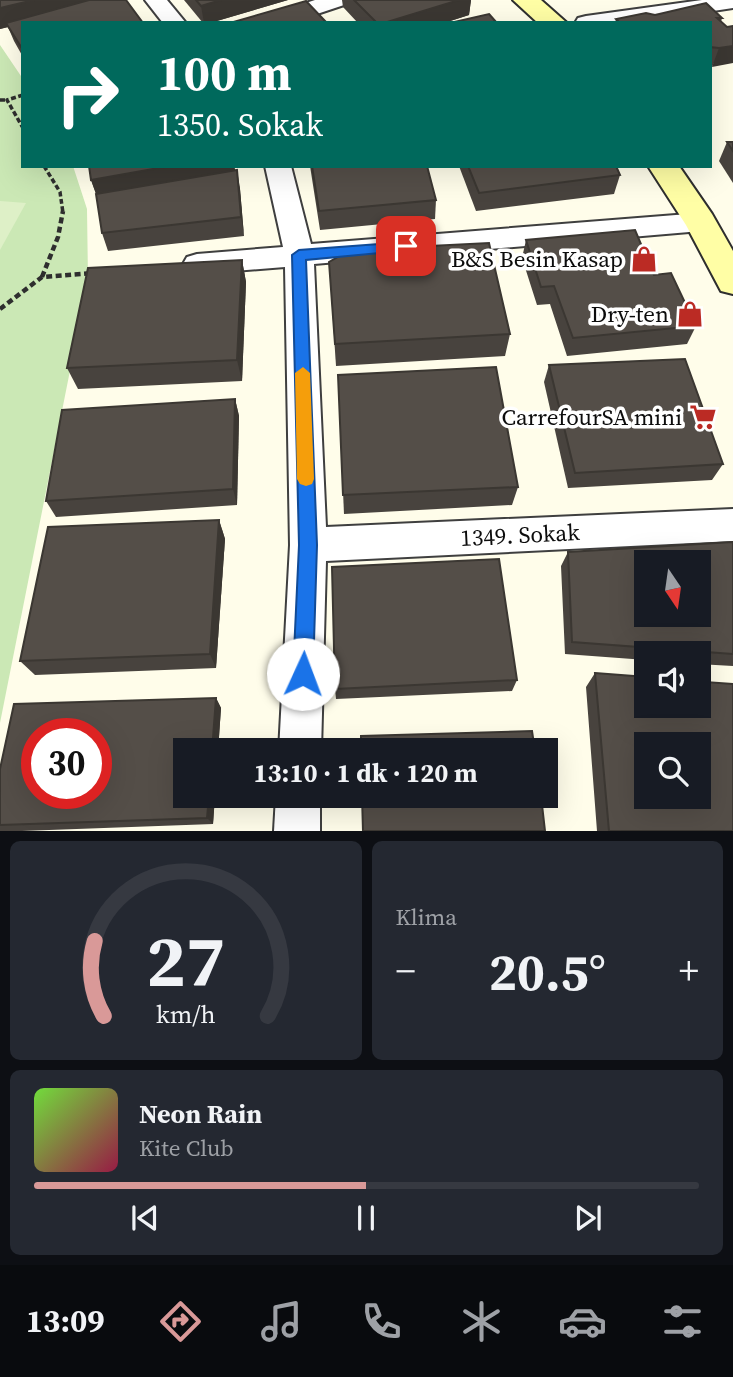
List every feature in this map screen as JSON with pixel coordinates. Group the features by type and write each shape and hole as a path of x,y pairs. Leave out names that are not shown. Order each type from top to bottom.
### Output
{"main road":[{"path":"525,0 551,21"},
{"path":"664,168 701,222 733,282"}],"street":[{"path":"156,0 173,21"},
{"path":"274,21 336,0"},
{"path":"597,21 687,4 733,2"},
{"path":"278,168 299,255 308,545 301,738"},
{"path":"176,266 701,222"},
{"name":"1349. Sokak","path":"308,545 733,524"},
{"path":"297,831 298,808"}],"path":[{"path":"0,100 21,95"},
{"path":"7,100 21,124"},
{"path":"0,309 42,277 55,245 62,215 61,197 45,168"},
{"path":"42,277 94,273"}],"green space":[{"path":"0,45 21,76 21,168 74,168 87,209 88,280 0,723"},
{"path":"0,201 26,203 0,250"}],"building":[{"path":"0,0 34,0 0,8"},
{"path":"89,0 126,0 142,21 21,21 21,47 6,23"},
{"path":"196,0 221,0 201,6"},
{"path":"354,0 459,0 391,21 375,21"},
{"path":"306,1 325,21 237,21"},
{"path":"706,3 722,18 717,18 727,27 733,26 733,46 712,47 712,21 616,19 646,13 655,15"},
{"path":"489,14 495,21 459,21"},
{"path":"89,168 159,168 91,180"},
{"path":"312,168 428,168 436,200 319,211"},
{"path":"469,168 617,168 620,175 479,193"},
{"path":"237,170 241,217 102,233 96,194"},
{"path":"635,230 654,275 671,273 696,326 573,338 554,286 541,287 526,240"},
{"path":"489,243 510,334 335,344 329,262 350,250"},
{"path":"242,260 237,360 67,368 88,268"},
{"path":"685,359 723,464 575,473 549,365"},
{"path":"496,367 518,487 343,495 338,375"},
{"path":"235,399 233,489 46,501 62,410"},
{"path":"219,520 210,654 20,661 48,527"},
{"path":"733,542 733,654 711,652 711,641 634,641 634,647 572,642 568,552"},
{"path":"499,559 517,680 335,689 332,567"},
{"path":"595,673 634,676 634,718 711,718 711,682 733,684 733,831 609,831"},
{"path":"216,698 213,738 173,738 173,808 208,808 207,818 0,825 0,769 14,704"},
{"path":"532,731 533,738 361,738"},
{"path":"362,808 542,808 545,831 363,831"}],"slow traffic":[{"path":"303,373 306,479"}],"place":[{"name":"B&S Besin Kasap","path":"644,259"},
{"name":"Dry-ten","path":"690,314"},
{"name":"CarrefourSA mini","path":"703,417"}],"route":[{"path":"303,674 308,545 299,255 406,246"}]}
